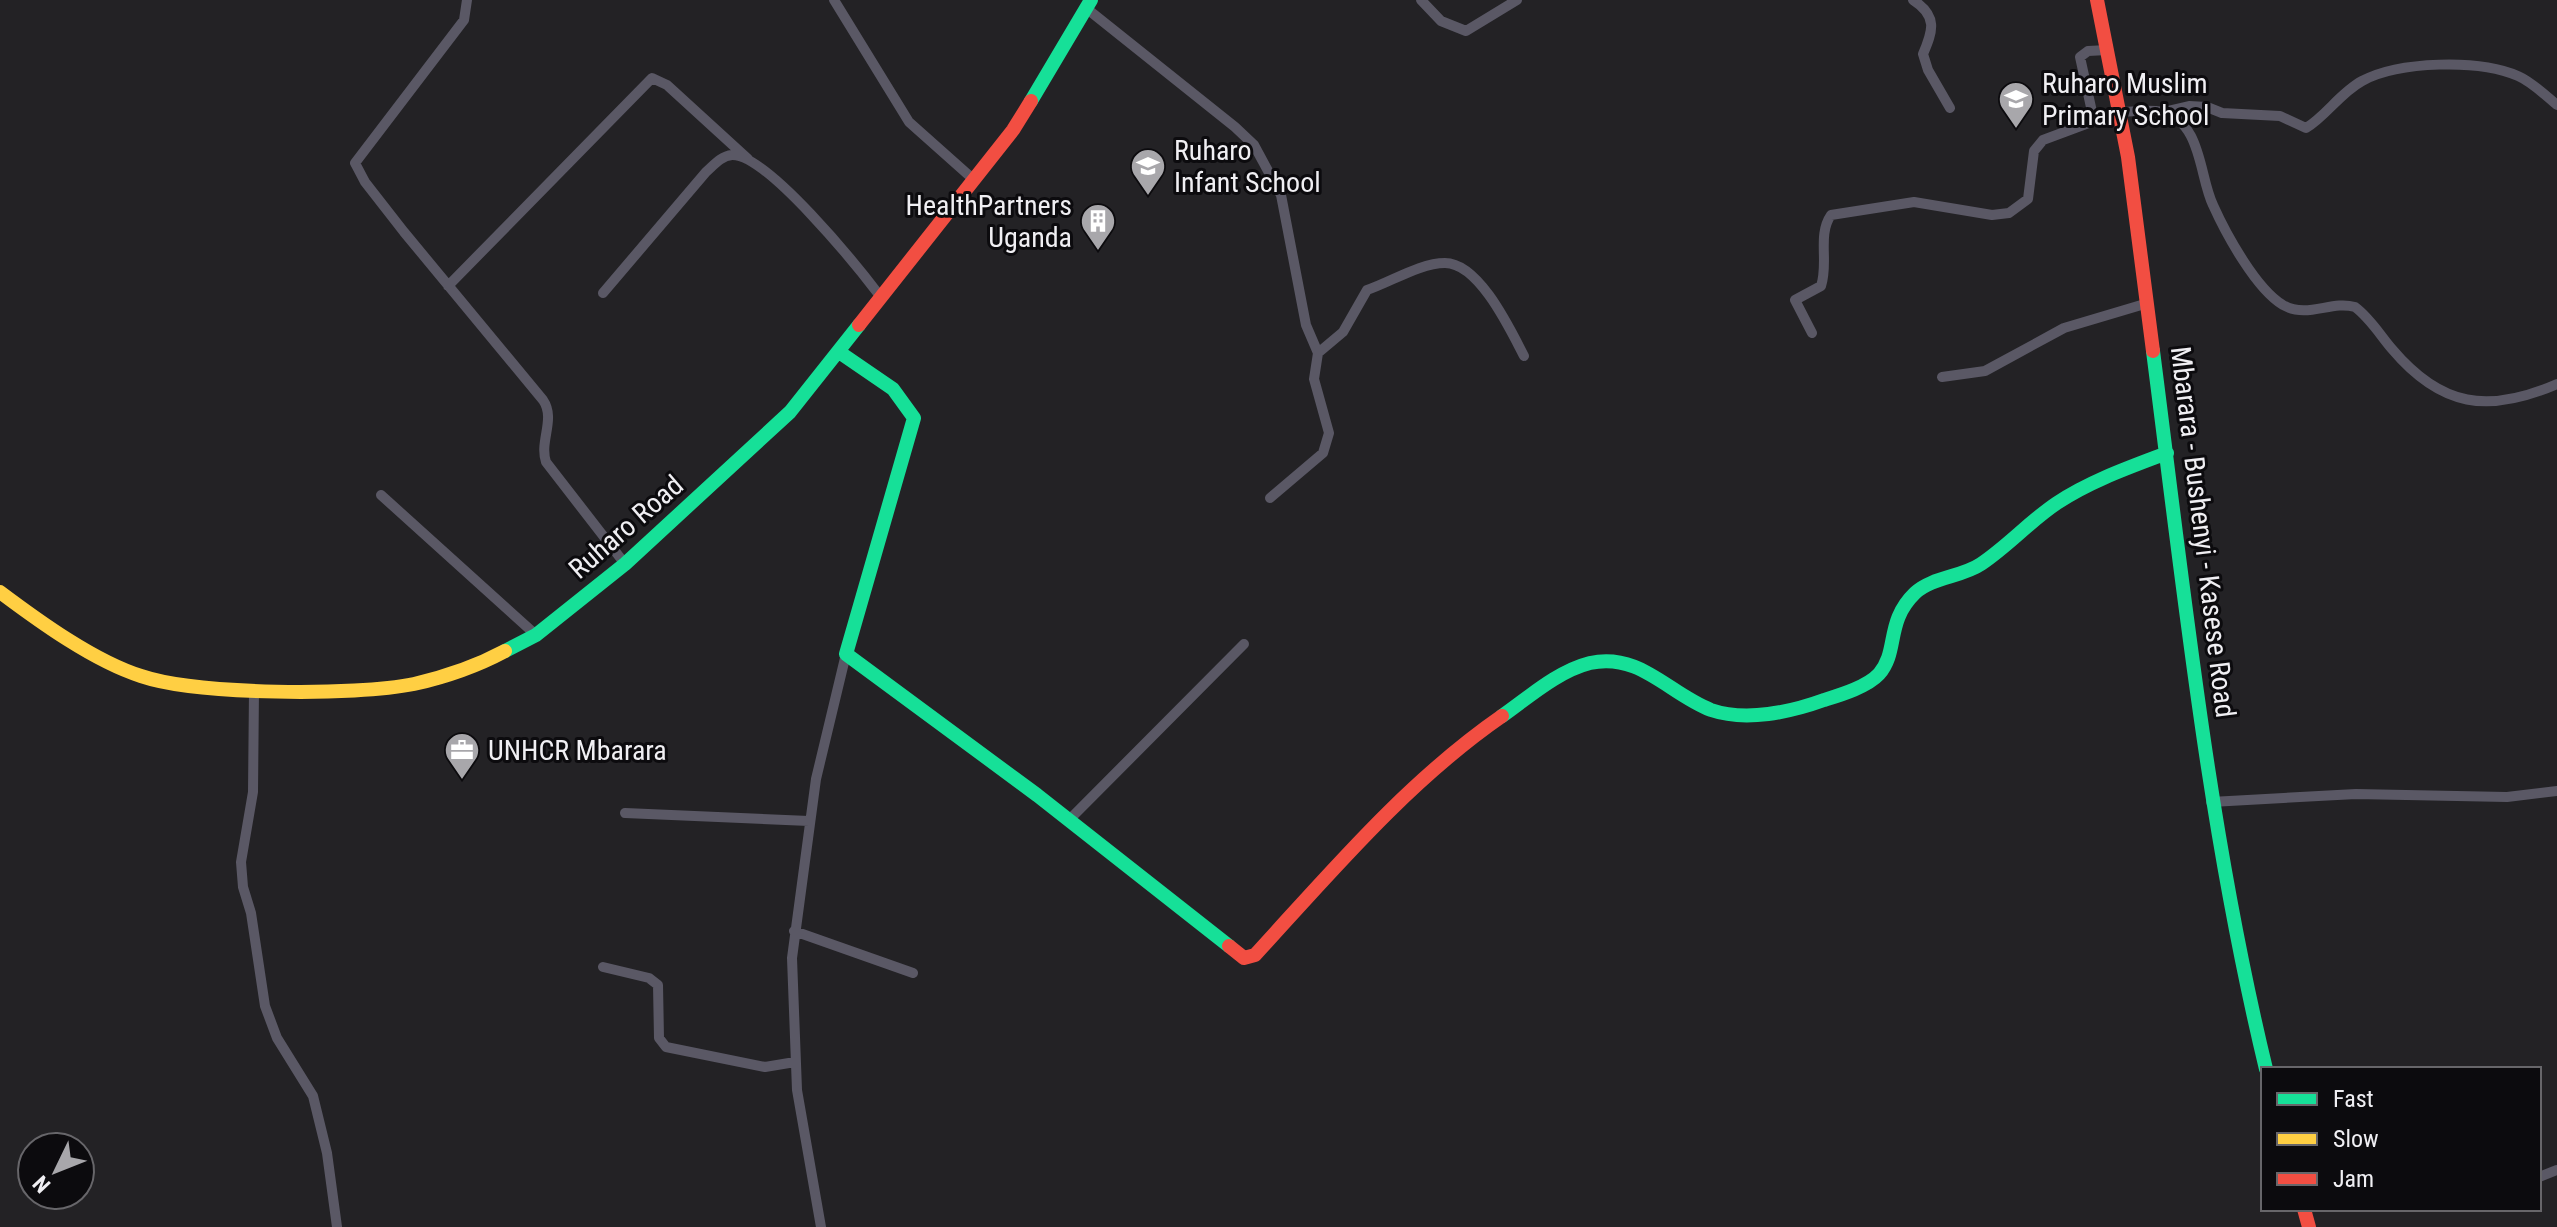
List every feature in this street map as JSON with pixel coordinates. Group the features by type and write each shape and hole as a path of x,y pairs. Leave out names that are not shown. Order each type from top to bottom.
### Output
{"street":[{"path":"834,0 909,122 973,179"},
{"path":"1421,0 1441,21 1466,31 1517,0"},
{"path":"1913,0 1932,21 1934,32 1923,54 1928,70 1950,108"},
{"name":"Mbarara - Bushenyi - Kasese Road","path":"2097,0 2119,112 2148,303 2211,802 2242,969 2266,1067"},
{"path":"470,3 464,20 355,163 365,182 548,407 542,447 546,462 625,564"},
{"path":"1089,4 1208,102 1262,157 1281,195 1306,325 1318,353 1314,379 1329,433 1323,453 1270,498"},
{"name":"Ruharo Road","path":"0,592 51,630 140,676 196,687 348,690 413,684 480,664 536,635 625,564 790,412 1013,130 1089,4"},
{"path":"1812,333 1795,300 1821,286 1825,275 1825,228 1831,215 1914,202 1992,215 2018,208 2028,199 2034,151 2043,140 2094,121 2080,57 2088,51 2107,50"},
{"path":"2119,112 2163,112 2189,106 2207,107 2222,113 2280,116 2306,128 2358,83 2379,73 2442,65 2519,76 2557,105"},
{"path":"448,286 652,78 667,85 804,208 853,260 880,296"},
{"path":"2163,112 2185,128 2197,146 2212,203 2233,244 2268,293 2284,305 2304,312 2346,305 2355,307 2425,384 2456,398 2491,401 2526,397 2557,384"},
{"path":"603,293 706,172 723,157 748,159"},
{"path":"1318,353 1343,332 1367,290 1444,262 1460,265 1483,288 1524,356"},
{"path":"1942,377 1985,371 2064,328 2148,303"},
{"path":"821,1227 795,1062 790,991 794,931 809,821 846,654 914,418 900,398 839,352"},
{"path":"846,654 1069,820 1236,955 1250,957 1380,821 1470,736 1561,676 1593,662 1613,659 1627,661 1661,678 1711,710 1741,717 1810,704 1879,674 1890,648 1897,613 1918,590 1979,566 2057,503 2121,470 2167,453"},
{"path":"381,495 536,635"},
{"path":"1069,820 1244,644"},
{"path":"254,690 253,792 241,862 243,887 251,913 265,1006 277,1038 313,1096 327,1153 337,1227"},
{"path":"2211,802 2356,794 2507,797 2557,791"},
{"path":"625,813 809,821"},
{"path":"794,931 913,973"},
{"path":"603,967 649,978 658,985 659,1038 666,1047 765,1067 795,1062"}],"traffic: fast":[{"path":"1031,101 1091,0"},
{"path":"505,651 536,635 625,564 790,412 859,325"},
{"path":"2153,351 2213,802 2266,1067"},
{"path":"839,352 893,389 914,418 846,654 1037,795 1229,946"},
{"path":"1502,716 1567,672 1590,663 1608,661 1639,669 1696,703 1725,714 1783,712 1853,690 1874,679 1885,665 1900,615 1915,593 1938,580 1981,564 2070,495 2110,475 2167,453"}],"traffic: slow":[{"path":"0,592 50,628 105,661 141,676 199,687 276,692 388,688 449,674 505,651"}],"traffic: jam":[{"path":"2097,0 2128,157 2153,351"},
{"path":"859,325 1013,130 1031,101"},
{"path":"1229,946 1244,958 1255,955 1403,798 1468,741 1502,716"},
{"path":"2305,1211 2309,1227"}],"place":[{"name":"Ruharo Muslim Primary School","path":"2016,130"},
{"name":"Ruharo Infant School","path":"1148,197"},
{"name":"HealthPartners Uganda","path":"1098,252"},
{"name":"UNHCR Mbarara","path":"462,781"}]}
